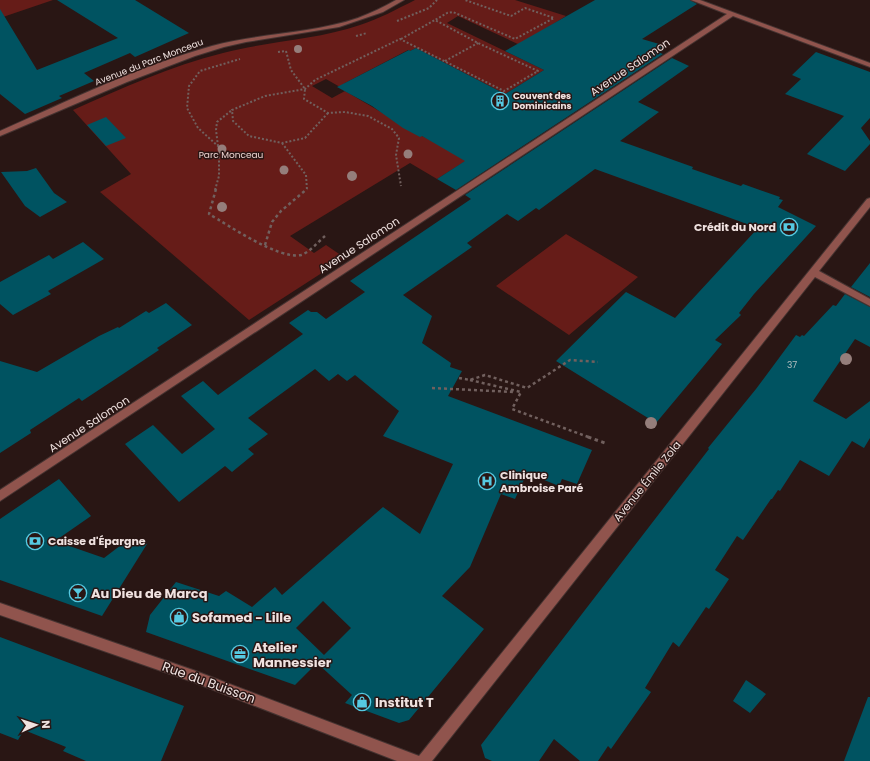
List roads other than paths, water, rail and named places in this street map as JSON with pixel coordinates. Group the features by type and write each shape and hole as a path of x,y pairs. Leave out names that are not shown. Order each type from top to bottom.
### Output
{"street":[{"name":"Avenue du Parc Monceau","path":"0,134 79,98 189,55 222,45 317,30 355,21 388,8 401,0"},
{"path":"694,0 870,65"},
{"name":"Avenue Salomon","path":"0,496 732,14"},
{"name":"Avenue Émile Zola","path":"423,761 870,201"},
{"path":"813,272 870,303"},
{"name":"Rue du Buisson","path":"0,609 193,676 415,761"}],"place":[{"name":"Couvent des Dominicains","path":"500,101"},
{"name":"Crédit du Nord","path":"789,227"},
{"name":"Clinique Ambroise Paré","path":"487,481"},
{"name":"Caisse d'Épargne","path":"35,541"},
{"name":"Au Dieu de Marcq","path":"78,593"},
{"name":"Sofamed - Lille","path":"179,617"},
{"name":"Atelier Mannessier","path":"240,654"},
{"name":"Institut T","path":"362,702"}],"park label":[{"name":"Parc Monceau","path":"231,155"}]}
